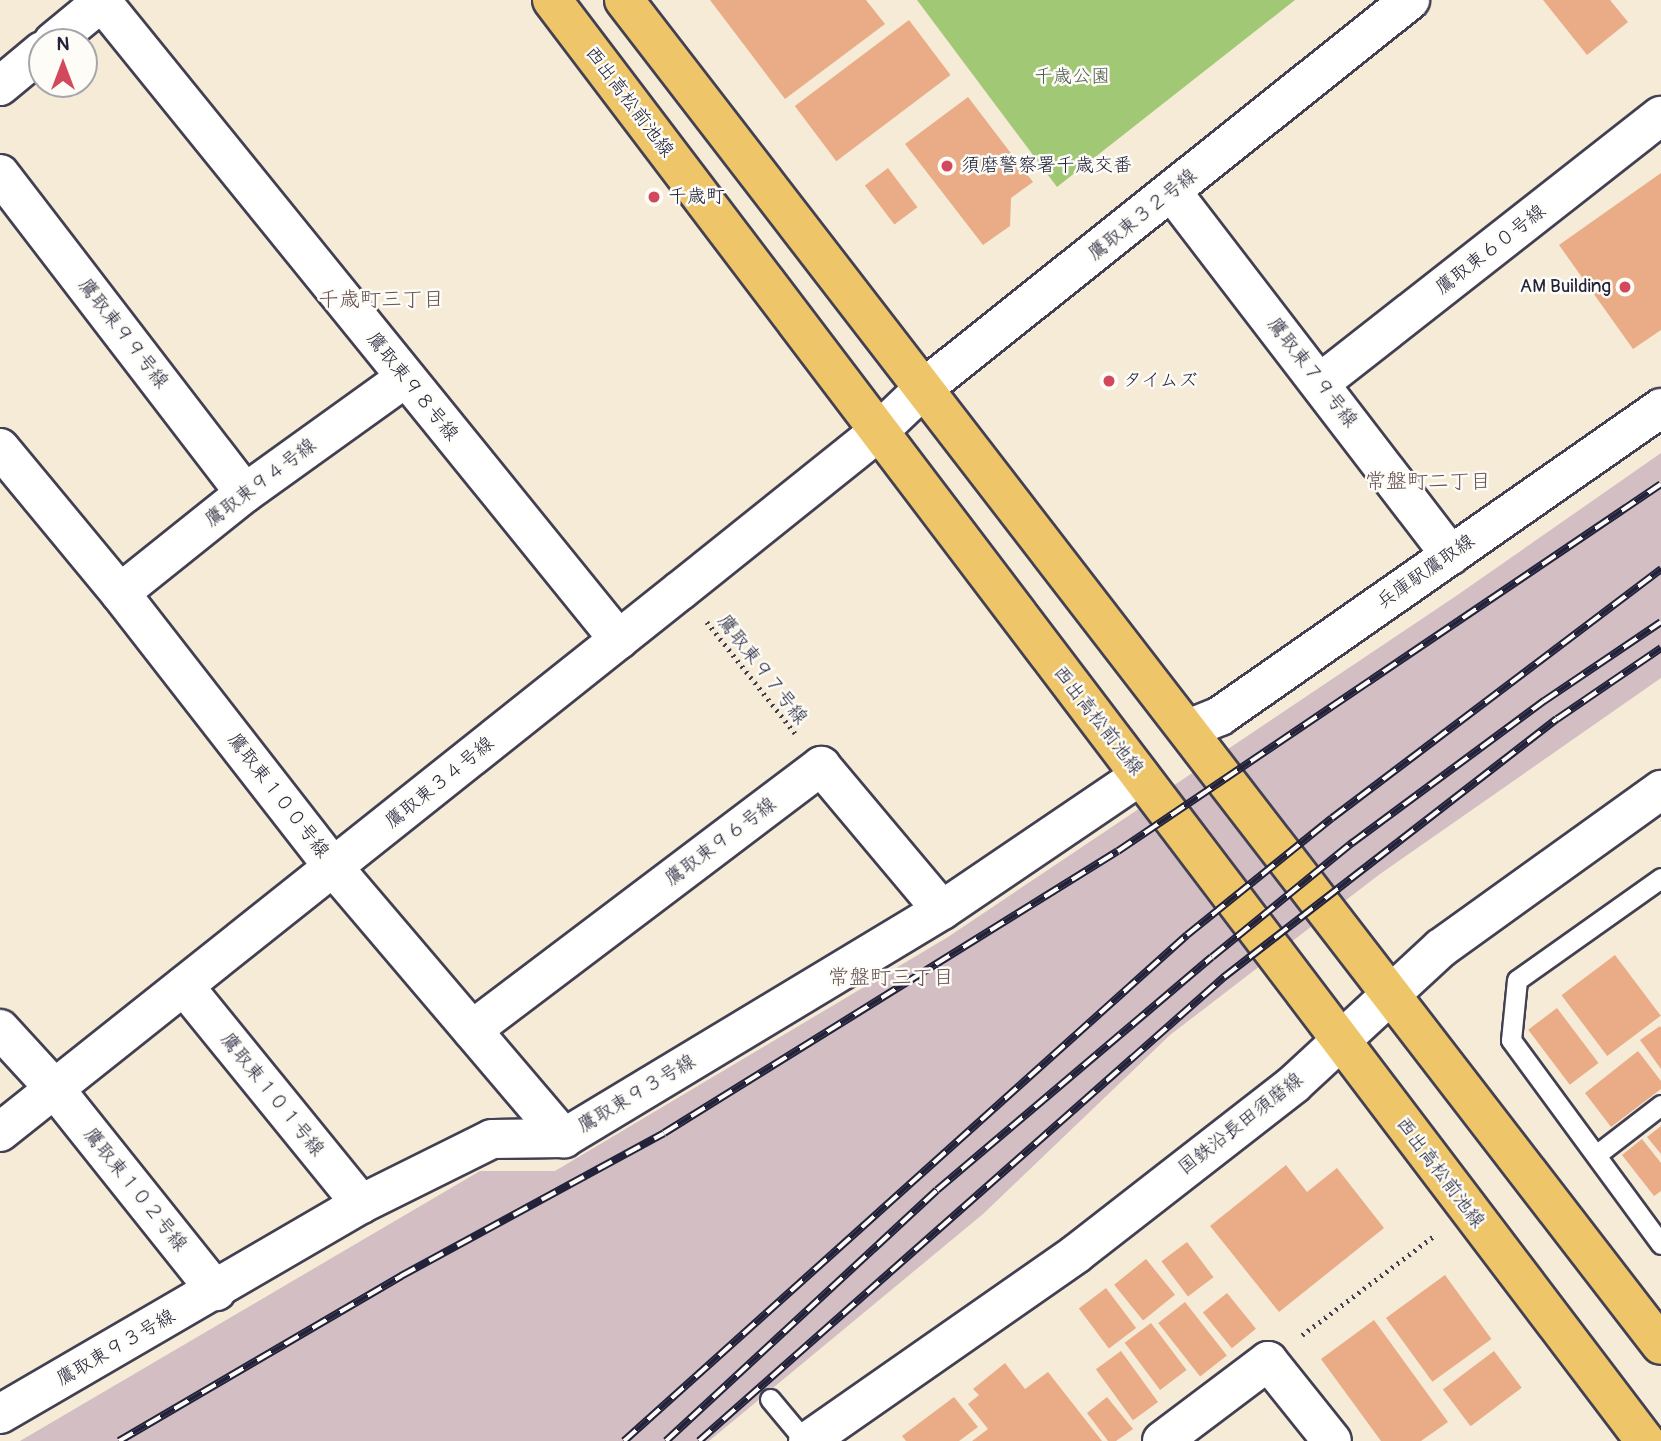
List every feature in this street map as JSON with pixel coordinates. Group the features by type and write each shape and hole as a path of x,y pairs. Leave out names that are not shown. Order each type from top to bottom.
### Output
{"main road":[{"name":"西出高松前池線","path":"551,0 1645,1441"},
{"path":"624,0 1392,993 1655,1325"}],"street":[{"name":"鷹取東３２号線","path":"878,432 924,388 1410,0"},
{"path":"70,28 103,1"},
{"name":"鷹取東９８号線","path":"103,1 619,640"},
{"path":"0,86 28,63"},
{"name":"鷹取東６０号線","path":"1320,383 1661,116"},
{"name":"鷹取東９９号線","path":"0,174 245,493"},
{"name":"鷹取東７９号線","path":"1171,191 1451,555"},
{"name":"鷹取東９４号線","path":"120,593 245,493 405,378"},
{"name":"兵庫駅鷹取線","path":"1188,729 1220,716 1661,408"},
{"name":"鷹取東３４号線","path":"0,1132 878,432"},
{"name":"鷹取東１００号線","path":"0,448 120,593 334,867 569,1145"},
{"path":"821,766 942,910"},
{"name":"鷹取東９６号線","path":"472,1030 821,766"},
{"name":"鷹取東９３号線","path":"0,1414 216,1291 361,1204 492,1139 569,1145 942,910 1140,776"},
{"name":"国鉄沿長田須磨線","path":"807,1441 1077,1253 1294,1084 1441,948 1661,790"},
{"name":"鷹取東１０１号線","path":"184,986 361,1204"},
{"name":"鷹取東１０２号線","path":"0,1028 54,1088 216,1291"},
{"path":"1162,1441 1268,1361 1332,1441"}],"lane":[{"path":"1661,878 1517,980 1511,1040 1661,1244"},
{"path":"1596,1155 1661,1105"},
{"path":"771,1399 807,1441"}],"path":[{"name":"鷹取東９７号線","path":"681,590 821,766"},
{"path":"1268,1361 1436,1234"}],"shaded area":[{"path":"1661,453 1661,678 1380,874 1170,1035 983,1214 709,1441 20,1441 480,1171 555,1171 948,937 1456,596"}],"green space":[{"name":"千歳公園","path":"917,0 1295,0 1057,187"}],"building":[{"path":"710,0 866,0 885,24 785,99"},
{"path":"1543,0 1610,0 1628,22 1587,55"},
{"path":"909,20 951,75 836,161 795,106"},
{"path":"968,97 1033,182 1011,198 1010,226 983,245 905,144"},
{"path":"888,168 917,207 894,225 865,185"},
{"name":"AM Building","path":"1661,173 1661,330 1633,349 1559,245"},
{"path":"1615,955 1661,1016 1607,1056 1561,995"},
{"path":"1557,1008 1599,1063 1570,1085 1528,1030"},
{"path":"1660,1026 1661,1028 1661,1069 1640,1040"},
{"path":"1638,1051 1661,1081 1661,1089 1611,1127 1585,1093"},
{"path":"1661,1126 1661,1154 1647,1137"},
{"path":"1642,1139 1661,1163 1661,1191 1654,1196 1622,1155"},
{"path":"1286,1165 1307,1192 1337,1168 1384,1228 1279,1312 1210,1226"},
{"path":"1187,1242 1213,1277 1188,1296 1161,1261"},
{"path":"1146,1259 1175,1295 1143,1321 1114,1285"},
{"path":"1445,1275 1491,1339 1432,1382 1386,1318"},
{"path":"1106,1288 1136,1328 1109,1348 1079,1308"},
{"path":"1227,1293 1256,1329 1232,1348 1203,1313"},
{"path":"1185,1302 1227,1356 1200,1377 1158,1323"},
{"path":"1374,1320 1448,1422 1421,1441 1381,1441 1321,1359"},
{"path":"1151,1323 1187,1370 1160,1390 1125,1343"},
{"path":"1121,1351 1158,1402 1133,1420 1096,1369"},
{"path":"1494,1351 1522,1388 1471,1426 1443,1390"},
{"path":"1005,1363 1025,1389 1048,1372 1102,1441 972,1441 988,1429 968,1404 979,1395 973,1389"},
{"path":"954,1397 978,1427 959,1441 906,1441 902,1436"},
{"path":"1107,1397 1133,1429 1116,1441 1108,1441 1087,1413"}],"railway":[{"path":"119,1441 401,1276 664,1133 1118,851 1661,484"},
{"path":"624,1441 1187,935 1332,818 1661,569"},
{"path":"666,1441 937,1190 1212,957 1352,843 1544,701 1661,622"},
{"path":"699,1441 1224,977 1557,719 1661,648"}],"place":[{"name":"須磨警察署千歳交番","path":"947,166"},
{"name":"千歳町","path":"654,197"},
{"name":"AM Building","path":"1625,287"},
{"name":"タイムズ","path":"1109,381"}],"district":[{"name":"千歳町三丁目","path":"381,300"},
{"name":"常盤町二丁目","path":"1428,482"},
{"name":"常盤町三丁目","path":"891,978"}]}
